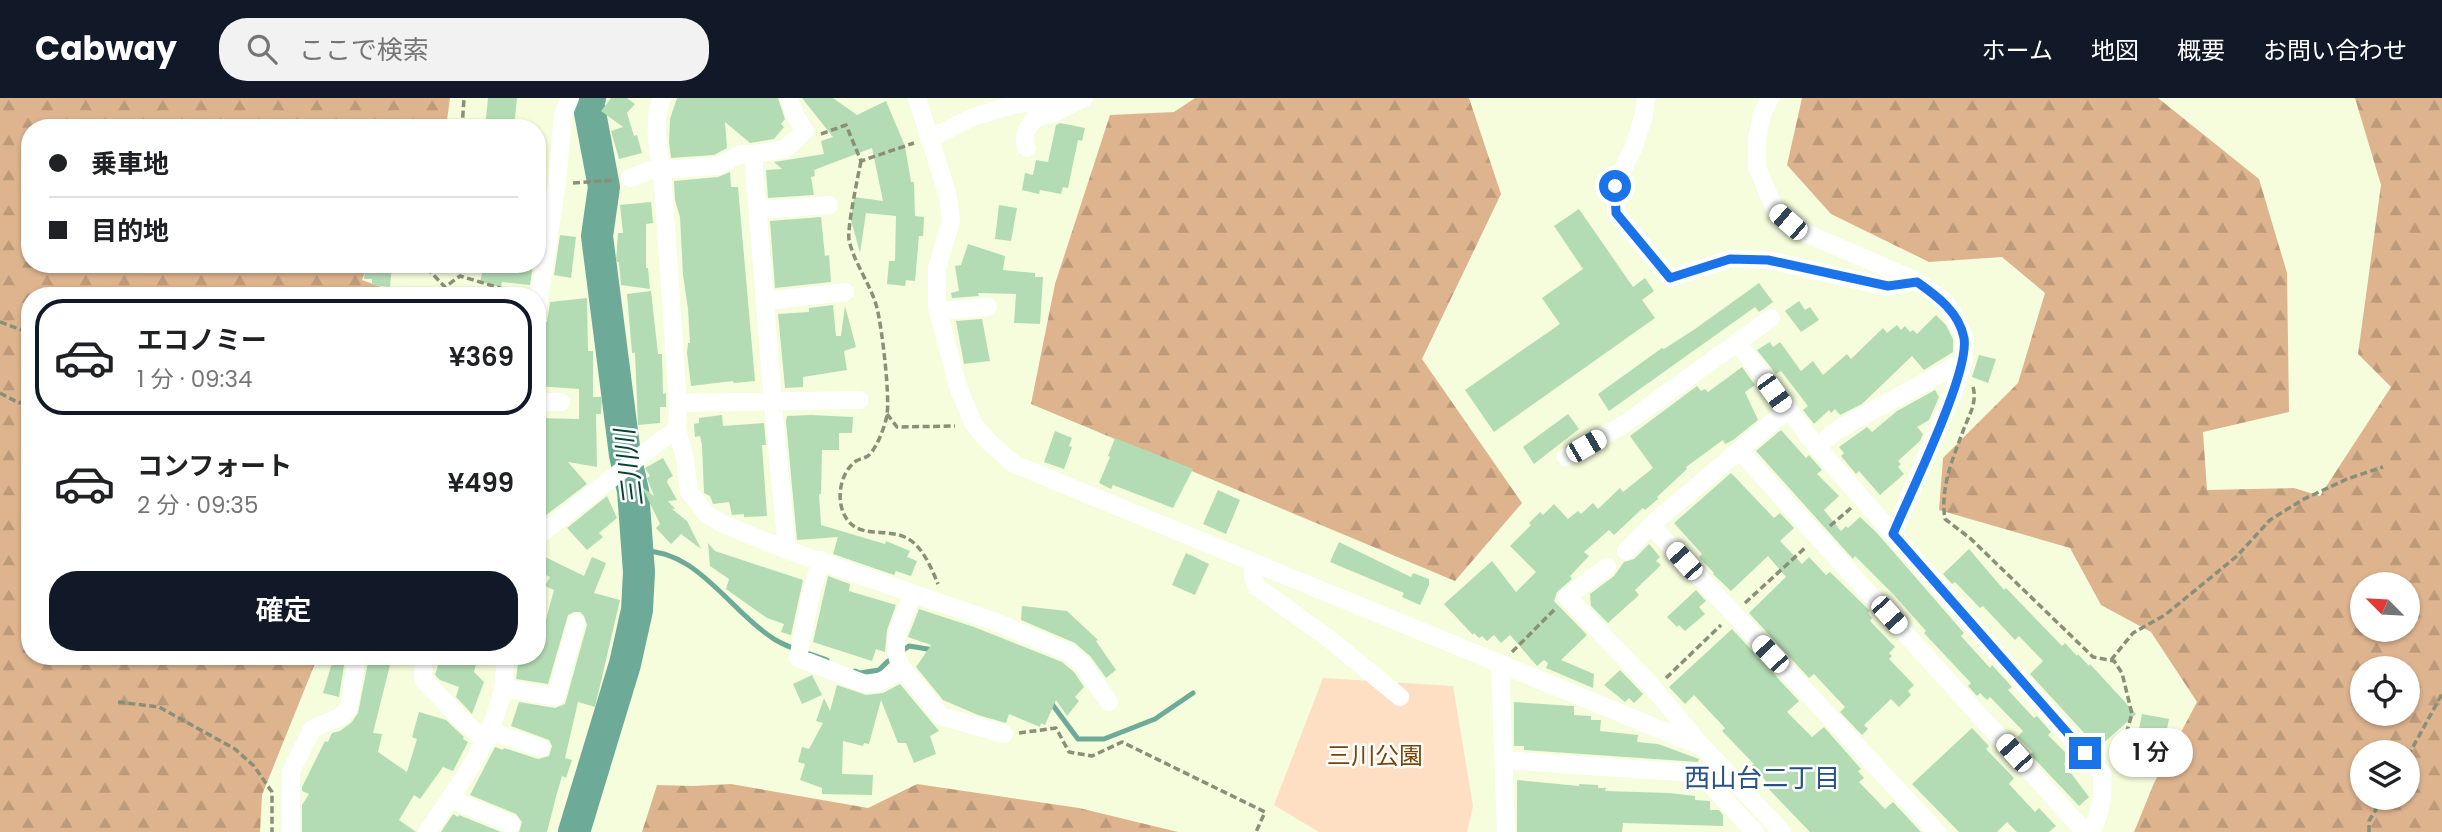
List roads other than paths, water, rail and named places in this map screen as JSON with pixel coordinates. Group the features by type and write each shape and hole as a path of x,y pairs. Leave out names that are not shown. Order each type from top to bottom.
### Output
{"street":[{"path":"546,252 557,183 563,115 570,98"},
{"path":"662,98 658,108 657,143 678,403 677,429 685,459 689,491 706,514 723,524 787,550 993,621 1068,652 1082,664 1109,702"},
{"path":"630,178 661,168 717,166 741,154 785,149 805,131 789,98"},
{"path":"917,98 948,196 951,221 937,268 938,311 958,387 974,425 1014,464 1703,747"},
{"path":"931,138 974,117 1016,104 1063,98"},
{"path":"1027,148 1024,140 1026,132 1038,116 1050,115 1084,98"},
{"path":"1646,98 1633,149 1615,186 1616,213 1670,278 1730,259 1768,260 1888,286 1917,282"},
{"path":"1770,98 1762,115 1757,139 1757,167 1775,211 1808,234 1917,282 1943,300 1953,313 1964,337 1961,368 1893,534"},
{"path":"753,154 787,550"},
{"path":"758,210 829,205"},
{"path":"766,300 845,292"},
{"path":"938,311 988,307"},
{"path":"1566,457 1626,423 1771,318"},
{"path":"1737,342 1817,447 2102,773 2102,807 2091,832"},
{"path":"1817,447 1837,430 1961,368"},
{"path":"678,403 860,400"},
{"path":"546,402 561,402"},
{"path":"1626,551 1651,525 1787,410"},
{"path":"546,530 677,429"},
{"path":"1739,450 2085,832"},
{"path":"1651,525 1937,832"},
{"path":"821,560 798,658 865,684 878,683 898,658 913,594"},
{"path":"1253,562 1253,578 1257,587 1328,638 1400,697"},
{"path":"1606,567 1567,597 1782,832"},
{"path":"503,688 556,697 576,624"},
{"path":"898,658 942,716 1004,734"},
{"path":"1500,663 1506,832"},
{"path":"291,832 291,771 312,729 342,716 349,707 356,665"},
{"path":"424,665 423,679 460,718 487,736 541,748"},
{"path":"427,832 466,777 487,736 503,688 504,665"},
{"path":"1503,760 1694,773 1703,777 1755,832"},
{"path":"450,799 510,824"}],"waterway":[{"name":"三川川","path":"574,832 625,664 637,610 639,572 633,491 625,455 597,236 604,187 588,102 590,98"},
{"path":"636,551 657,552 676,558 710,582 771,637 827,660"},
{"path":"855,671 860,673 879,670 909,646 934,650"},
{"path":"1049,700 1078,739 1104,739 1155,719 1193,693"}],"district":[{"name":"西山台二丁目","path":"1762,778"}],"park label":[{"name":"三川公園","path":"1375,756"}]}
